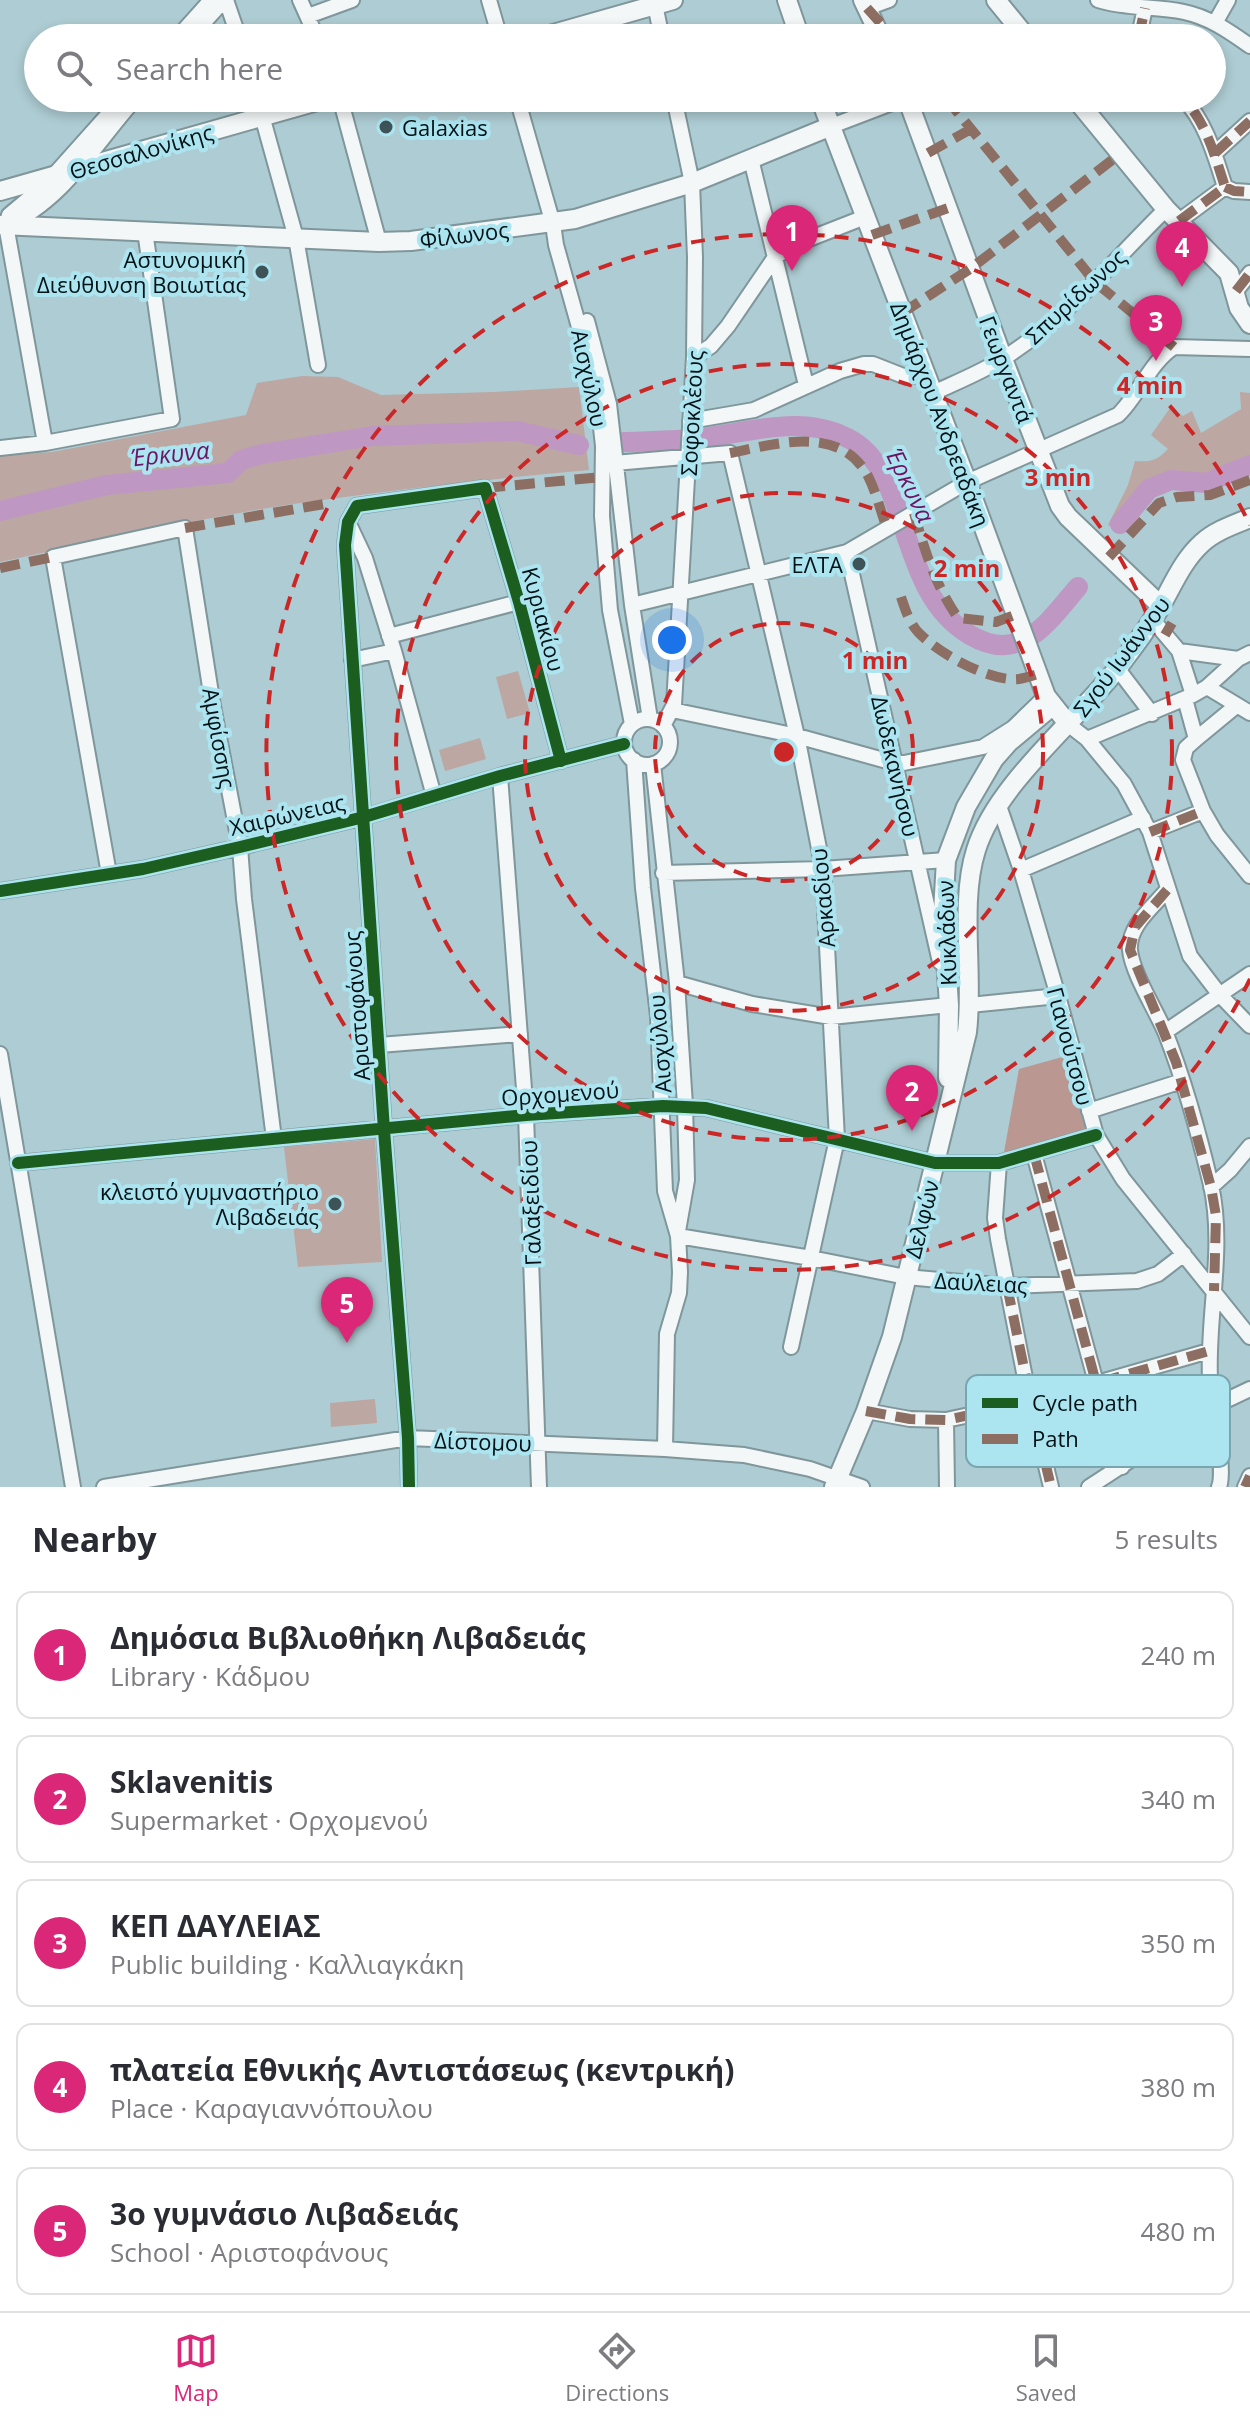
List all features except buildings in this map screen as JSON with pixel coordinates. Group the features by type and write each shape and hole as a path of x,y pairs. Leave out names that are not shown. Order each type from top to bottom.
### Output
{"main road":[{"path":"787,0 795,24"},
{"path":"996,0 1016,24"},
{"path":"586,24 661,2"},
{"path":"865,4 874,24"},
{"name":"Θεσσαλονίκης","path":"0,191 280,112"},
{"name":"Δημάρχου Ανδρεαδάκη","path":"824,112 1038,674 1049,701 1069,725"},
{"name":"Γεωργαντά","path":"911,112 1060,506 1156,613"},
{"path":"1087,112 1173,215 1229,273 1239,308 1250,324"},
{"name":"Φίλωνος","path":"3,225 411,241 553,224 692,183 829,127"},
{"name":"Σγού Ιωάννου","path":"999,806 1017,780 1117,668 1201,544 1214,534 1250,518"},
{"name":"Κυκλάδων","path":"949,1005 943,912 946,860 989,753 1009,742 1049,701"},
{"name":"Δελφών","path":"836,1483 892,1337 967,1032 970,1005 970,876 975,851 999,806"},
{"path":"948,1105 949,1005"}],"street":[{"path":"190,24 211,0"},
{"path":"203,24 225,0 234,24"},
{"path":"300,0 311,24"},
{"path":"308,16 352,0"},
{"path":"489,0 496,24"},
{"path":"865,4 889,0"},
{"path":"1098,0 1185,12 1215,23 1228,0"},
{"path":"1171,0 1185,12"},
{"path":"661,2 662,24"},
{"path":"1142,24 1145,8"},
{"path":"1226,30 1250,46"},
{"path":"45,443 3,225 9,215 55,175 111,112"},
{"path":"3,225 18,220 45,201 76,170 124,112"},
{"path":"261,112 296,238 318,365"},
{"path":"344,112 379,242"},
{"name":"Αισχύλου","path":"521,112 553,224 563,242 598,357 609,404 609,463 602,516 610,610 632,724"},
{"name":"Σοφοκλέους","path":"677,112 692,183 695,257 694,357 678,711"},
{"name":"Φίλωνος","path":"829,127 869,112"},
{"path":"1193,112 1215,153 1225,187 1250,192"},
{"path":"1215,153 1250,121"},
{"path":"751,159 806,385"},
{"name":"Σπυρίδωνος","path":"933,393 1003,359 1037,335 1173,215 1225,187"},
{"path":"694,357 711,346 728,326 775,257 808,239 865,217"},
{"path":"0,448 45,443 172,419 145,231"},
{"path":"1236,291 1250,273"},
{"path":"632,605 760,576 847,552 967,482 1118,415 1131,403 1165,354 1174,347 1250,349"},
{"path":"690,424 754,410 806,385 864,364 873,364 906,377 926,374"},
{"path":"609,463 689,450"},
{"name":"Αρκαδίου","path":"689,450 730,453 797,736 823,869 837,1139 791,1347"},
{"name":"Αισχύλου","path":"609,463 632,605 660,726"},
{"name":"Κυριακίου","path":"348,522 357,506 365,503 485,488 561,761"},
{"path":"348,522 365,558 434,796"},
{"name":"Αριστοφάνους","path":"348,522 345,545 352,660 409,1487"},
{"name":"Αμφίσσης","path":"109,874 53,557 185,528 213,706 240,847 274,1139"},
{"name":"Δωδεκανήσου","path":"847,552 941,967 948,978"},
{"name":"Κυριακίου","path":"389,636 519,602"},
{"path":"1156,613 1179,651 1196,739"},
{"path":"352,660 394,651"},
{"path":"1179,651 1244,656"},
{"path":"1087,739 1189,697 1207,687 1244,656"},
{"path":"1117,668 1152,714"},
{"path":"1207,687 1243,709 1196,739 1186,748 1183,760 1203,811 1217,835 1250,876"},
{"path":"660,726 668,751 662,759 653,764 634,760 624,744 632,724 660,726 678,711 797,736 896,763 989,753"},
{"path":"1069,725 1087,739 1124,784 1146,825 1190,956 1220,995 1250,1026"},
{"name":"Χαιρώνειας","path":"0,891 109,874 240,847 364,817 500,776 624,744"},
{"name":"Αισχύλου","path":"634,760 643,888 658,1016 665,1191 678,1236"},
{"name":"Αισχύλου","path":"653,764 677,983 685,1105 687,1180 678,1236"},
{"name":"Γαλαξειδίου","path":"500,776 526,1115 539,1487"},
{"name":"Γιανούτσου","path":"999,806 1021,870 1096,1135 1123,1179 1250,1337"},
{"path":"1021,870 1146,825 1203,811"},
{"path":"663,873 823,869 946,860"},
{"path":"1167,890 1135,927 1130,950 1182,1081 1211,1187 1216,1216 1210,1375"},
{"path":"1165,1032 1250,974"},
{"path":"677,983 752,1004 831,1017 949,1005"},
{"path":"970,1005 1058,996"},
{"path":"379,1045 520,1034"},
{"path":"0,1054 73,1487"},
{"path":"1089,1111 1182,1081"},
{"name":"Ορχομενού","path":"18,1163 526,1115 685,1105 935,1163 999,1163 1096,1135"},
{"path":"1211,1187 1250,1146"},
{"path":"1034,1154 1095,1375"},
{"path":"999,1163 995,1218 1025,1375"},
{"path":"665,1449 667,1334 679,1293 678,1236"},
{"name":"Δαύλειας","path":"678,1236 906,1277 1007,1286 1146,1279 1158,1274 1184,1254"},
{"path":"1128,1375 1209,1351"},
{"path":"1230,1398 1250,1389"},
{"path":"866,1411 910,1419 946,1420 966,1416"},
{"path":"946,1420 947,1487"},
{"name":"Δίστομου","path":"104,1487 408,1438 744,1455 810,1469 836,1483 862,1487"},
{"path":"1046,1467 1051,1487"},
{"path":"1089,1487 1122,1467"},
{"path":"1219,1487 1220,1467"},
{"path":"1245,1487 1250,1476"}],"shaded area":[{"path":"302,376 338,377 381,395 579,387 589,470 293,504 182,523 0,562 0,456 52,452 246,415 257,383"},
{"path":"1240,392 1250,393 1250,462 1205,480 1169,478 1148,486 1114,529 1108,525 1128,485 1135,461 1153,460 1168,449 1151,435 1170,408 1183,416 1192,411 1201,433 1241,409"},
{"path":"518,671 530,713 507,719 496,677"},
{"path":"480,738 486,759 445,771 439,750"},
{"path":"1066,1056 1086,1132 1036,1149 1004,1152 1019,1069"},
{"name":"κλειστό γυμναστήριο Λιβαδειάς","path":"375,1139 382,1262 298,1267 284,1147"},
{"path":"375,1399 377,1423 331,1427 330,1403"}],"waterway":[{"name":"Έρκυνα","path":"624,442 710,437 783,426 818,428 853,441 872,458 886,481 929,592 946,616 970,635 988,643 1004,645 1032,636 1078,587"},
{"name":"Έρκυνα","path":"0,511 107,485 228,473 241,460 262,454 372,436 517,431 579,445"},
{"name":"Έρκυνα","path":"1120,524 1149,489 1171,480 1206,483 1250,465"}],"marked path":[{"path":"867,8 881,24"},
{"path":"1142,24 1145,8"},
{"path":"957,112 1095,282 1174,347"},
{"path":"1179,221 1225,187 1204,129 1194,112"},
{"path":"1215,153 1250,121"},
{"path":"928,153 971,129"},
{"path":"902,313 970,269 1120,154"},
{"path":"1225,187 1250,192"},
{"path":"872,235 948,208"},
{"path":"1236,291 1250,273"},
{"path":"730,453 767,445 806,442 824,443 841,449 856,460 868,476 887,529"},
{"path":"485,488 602,477"},
{"path":"1109,557 1159,503 1177,497 1210,495 1250,480"},
{"path":"185,528 330,503"},
{"path":"914,513 937,580 958,618 996,622 1017,614"},
{"path":"0,568 53,557"},
{"path":"901,597 918,632 951,657 979,671 1007,679 1038,674"},
{"path":"1165,635 1172,623"},
{"path":"1150,832 1203,811"},
{"path":"1167,890 1135,927 1130,950 1176,1062 1211,1187 1216,1216 1214,1291"},
{"path":"1034,1154 1094,1375"},
{"path":"1007,1286 1025,1375"},
{"path":"1125,1375 1209,1351"},
{"path":"866,1411 910,1419 946,1420 966,1416"},
{"path":"1046,1467 1051,1487"},
{"path":"1245,1487 1250,1476"}],"cycle path":[{"path":"409,1487 345,545 348,522 357,506 485,488 561,761"},
{"path":"0,891 143,869 240,847 364,817 500,776 624,744"},
{"path":"18,1163 526,1115 663,1106 706,1108 935,1163 999,1163 1096,1135"}],"place":[{"name":"Galaxias","path":"386,127"},
{"name":"Δημόσια Βιβλιοθήκη Λιβαδειάς","path":"792,271"},
{"name":"Αστυνομική Διεύθυνση Βοιωτίας","path":"262,272"},
{"name":"πλατεία Εθνικής Αντιστάσεως (κεντρική)","path":"1182,287"},
{"name":"ΚΕΠ ΔΑΥΛΕΙΑΣ","path":"1156,361"},
{"name":"ΕΛΤΑ","path":"859,564"},
{"name":"Sklavenitis","path":"912,1131"},
{"name":"κλειστό γυμναστήριο Λιβαδειάς","path":"335,1204"},
{"name":"3ο γυμνάσιο Λιβαδειάς","path":"347,1343"}]}
